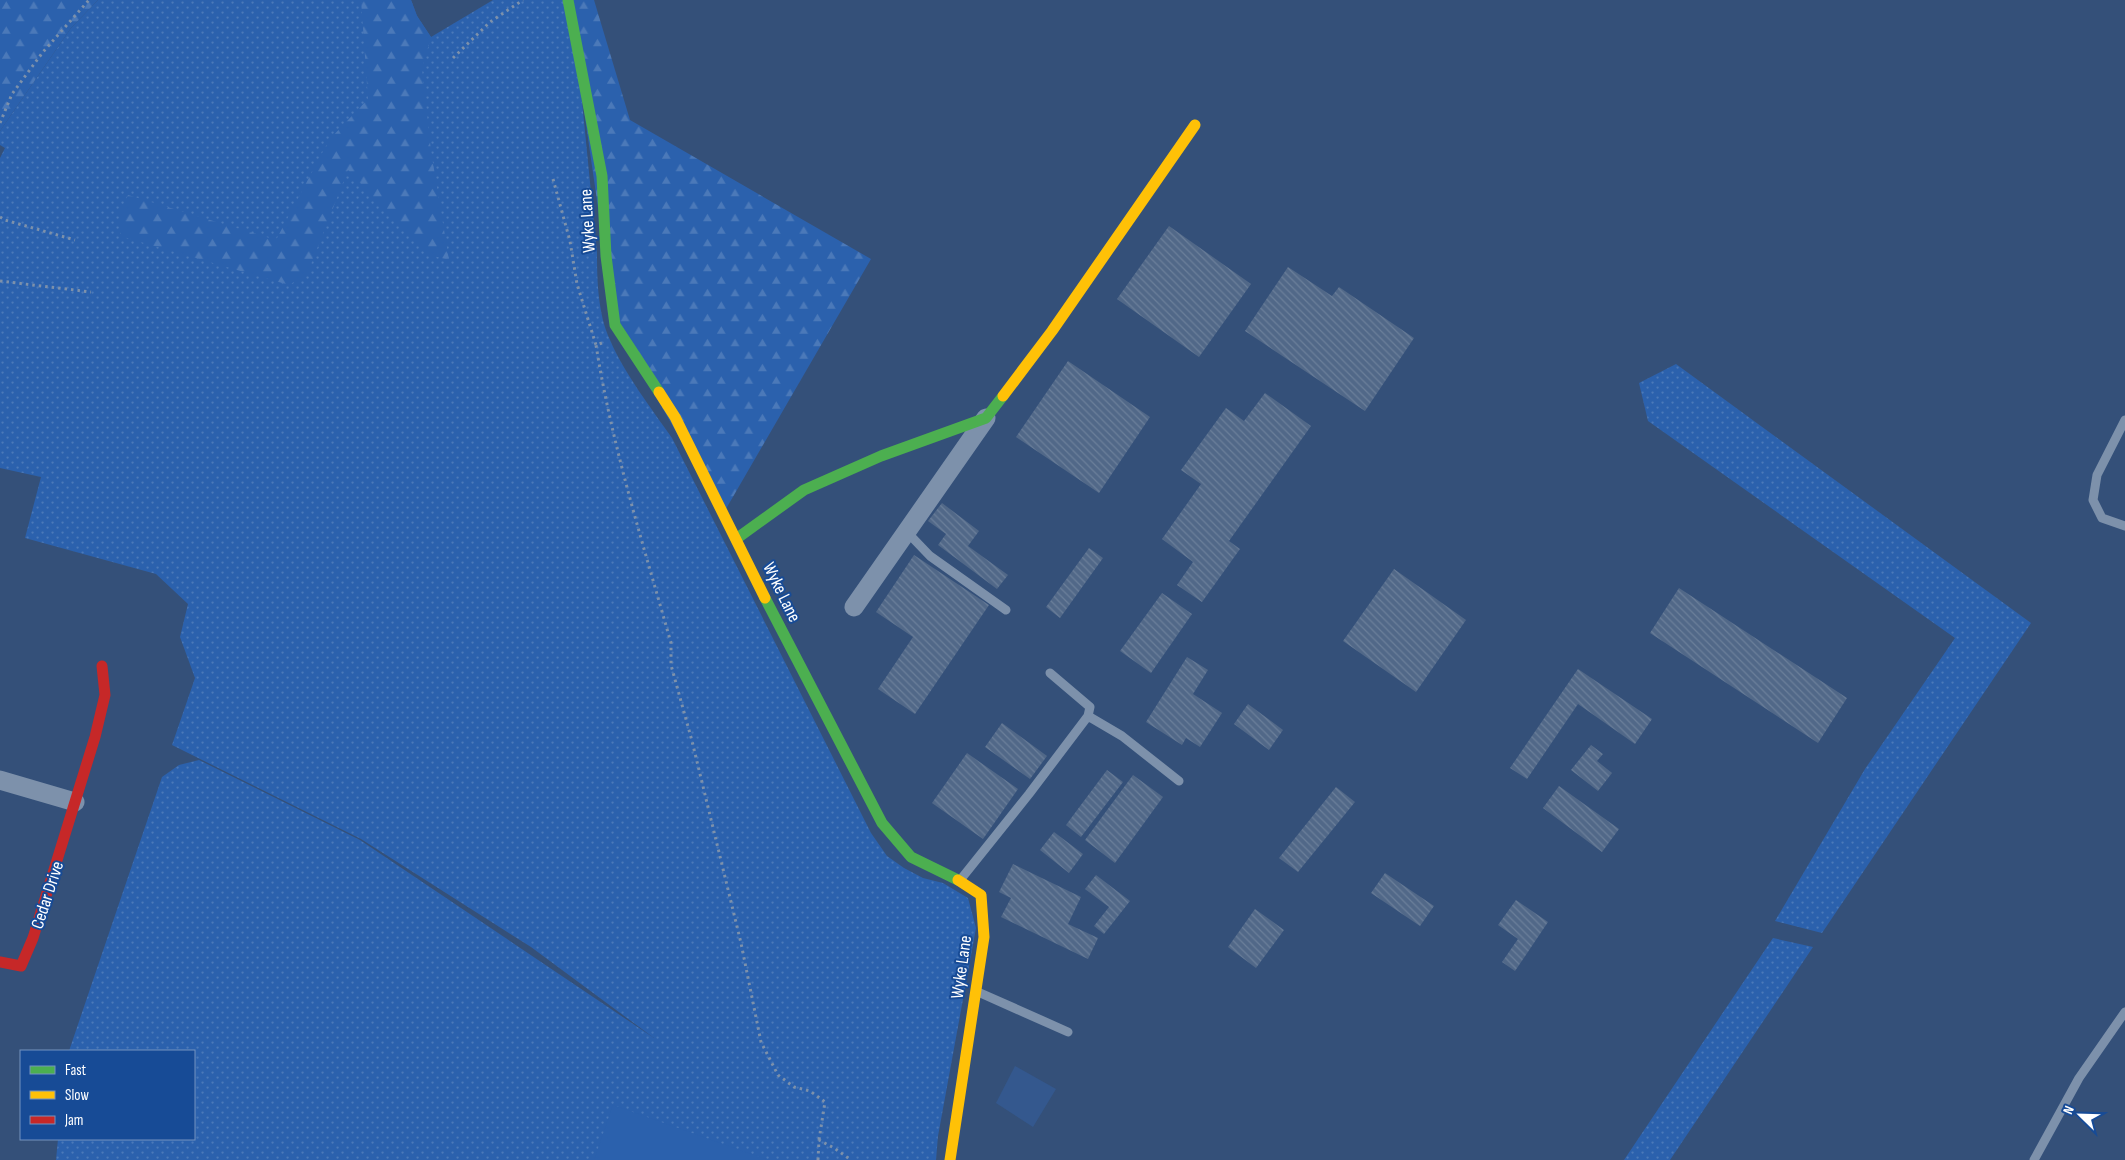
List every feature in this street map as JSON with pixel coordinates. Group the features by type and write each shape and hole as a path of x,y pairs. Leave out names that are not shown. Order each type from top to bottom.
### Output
{"street":[{"name":"Wyke Lane","path":"568,0 602,176 606,256 615,326 675,417 790,649 882,824 911,857 959,881 981,895 984,937 950,1160"},
{"path":"854,607 986,418 1052,331 1195,125"},
{"path":"736,539 804,490 881,456 986,418"},
{"name":"Cedar Drive","path":"0,962 21,966 39,921 95,737 105,695 102,666"},
{"path":"0,780 75,802"}],"lane":[{"path":"2125,420 2097,475 2093,500 2102,518 2125,526"},
{"path":"907,532 930,556 1006,610"},
{"path":"959,881 1088,716 1090,707 1050,673"},
{"path":"1088,716 1122,736 1179,781"},
{"path":"976,991 1068,1032"},
{"path":"2034,1160 2079,1078 2125,1012"}],"path":[{"path":"0,123 12,94 43,52 89,0"},
{"path":"453,58 490,22 523,0"},
{"path":"553,179 570,241 577,284 596,345 604,394 624,478 671,643 671,665 692,741 741,943 761,1042 778,1075 794,1087 810,1091 825,1102 818,1160"},
{"path":"0,217 75,240"},
{"path":"0,281 91,292"},
{"path":"596,345 621,335"},
{"path":"819,1140 850,1160"}],"green space":[{"path":"0,0 98,0 71,28 0,131"},
{"path":"98,0 411,0 417,16 431,37 493,0 572,0 597,253 599,297 603,319 610,340 630,378 672,438 871,833 887,856 904,868 923,878 943,883 968,898 976,928 938,1136 936,1160 56,1160 58,1140 195,1140 195,1050 69,1050 162,777 179,765 199,760 360,840 654,1038 531,947 361,839 172,745 195,678 180,637 188,604 156,574 25,538 41,477 0,468 0,158 5,148 0,145 0,131 71,28"},
{"path":"361,0 411,0 417,16 431,37 422,69 431,151 449,260 426,254 348,170 307,274 289,285 120,236 120,214 128,195 276,240 329,140 368,99"},
{"path":"568,0 594,0 630,120 871,259 723,514 615,325"},
{"path":"1676,364 2031,623 1822,933 1775,921 1865,769 1955,638 1648,421 1639,383"},
{"path":"1773,938 1813,947 1670,1160 1624,1160"},
{"path":"613,1105 768,1160 594,1160"}],"shaded area":[{"path":"1015,1066 1056,1089 1033,1127 996,1103"}],"building":[{"path":"1169,226 1251,284 1199,357 1117,299"},
{"path":"1288,267 1332,296 1339,287 1414,338 1365,411 1245,331"},
{"path":"1068,361 1150,417 1099,493 1016,437"},
{"path":"1265,393 1311,426 1229,541 1240,549 1202,602 1177,585 1193,562 1162,539 1201,484 1181,470 1226,408 1244,421"},
{"path":"942,503 979,531 968,546 1008,575 997,589 938,545 946,534 928,521"},
{"path":"1089,548 1103,558 1060,618 1046,607"},
{"path":"914,555 989,605 915,714 878,689 913,637 876,612"},
{"path":"1394,569 1466,620 1416,692 1343,641"},
{"path":"1679,588 1847,698 1818,743 1650,633"},
{"path":"1162,593 1192,614 1151,673 1120,651"},
{"path":"1187,657 1208,670 1193,694 1222,713 1200,747 1186,738 1182,745 1146,722"},
{"path":"1578,669 1652,719 1635,744 1578,704 1527,779 1510,768"},
{"path":"1248,704 1283,730 1269,750 1234,724"},
{"path":"1002,723 1047,756 1030,779 985,747"},
{"path":"1591,745 1603,754 1597,761 1612,773 1598,791 1571,770"},
{"path":"967,753 1018,789 983,839 932,803"},
{"path":"1107,770 1123,782 1081,837 1066,825"},
{"path":"1133,775 1163,797 1115,863 1085,840"},
{"path":"1559,786 1619,829 1602,852 1543,808"},
{"path":"1336,787 1355,802 1298,872 1279,858"},
{"path":"1054,832 1083,854 1069,873 1040,850"},
{"path":"1013,864 1081,897 1068,924 1098,938 1088,959 1001,917 1011,898 999,892"},
{"path":"1385,873 1434,906 1420,926 1371,893"},
{"path":"1096,875 1130,901 1104,934 1094,926 1109,907 1085,889"},
{"path":"1516,900 1548,922 1515,971 1502,962 1518,939 1498,925"},
{"path":"1255,909 1284,930 1256,968 1228,947"}],"traffic: fast":[{"path":"568,0 602,176 606,256 615,325 659,392"},
{"path":"736,539 804,490 881,456 986,418 1003,396"},
{"path":"765,598 882,823 911,857 958,880"}],"traffic: slow":[{"path":"1003,396 1052,331 1195,125"},
{"path":"659,392 675,417 765,598"},
{"path":"950,1160 984,937 981,895 958,880"}],"traffic: jam":[{"path":"0,962 21,966 33,938 95,737 105,695 102,666"}]}
